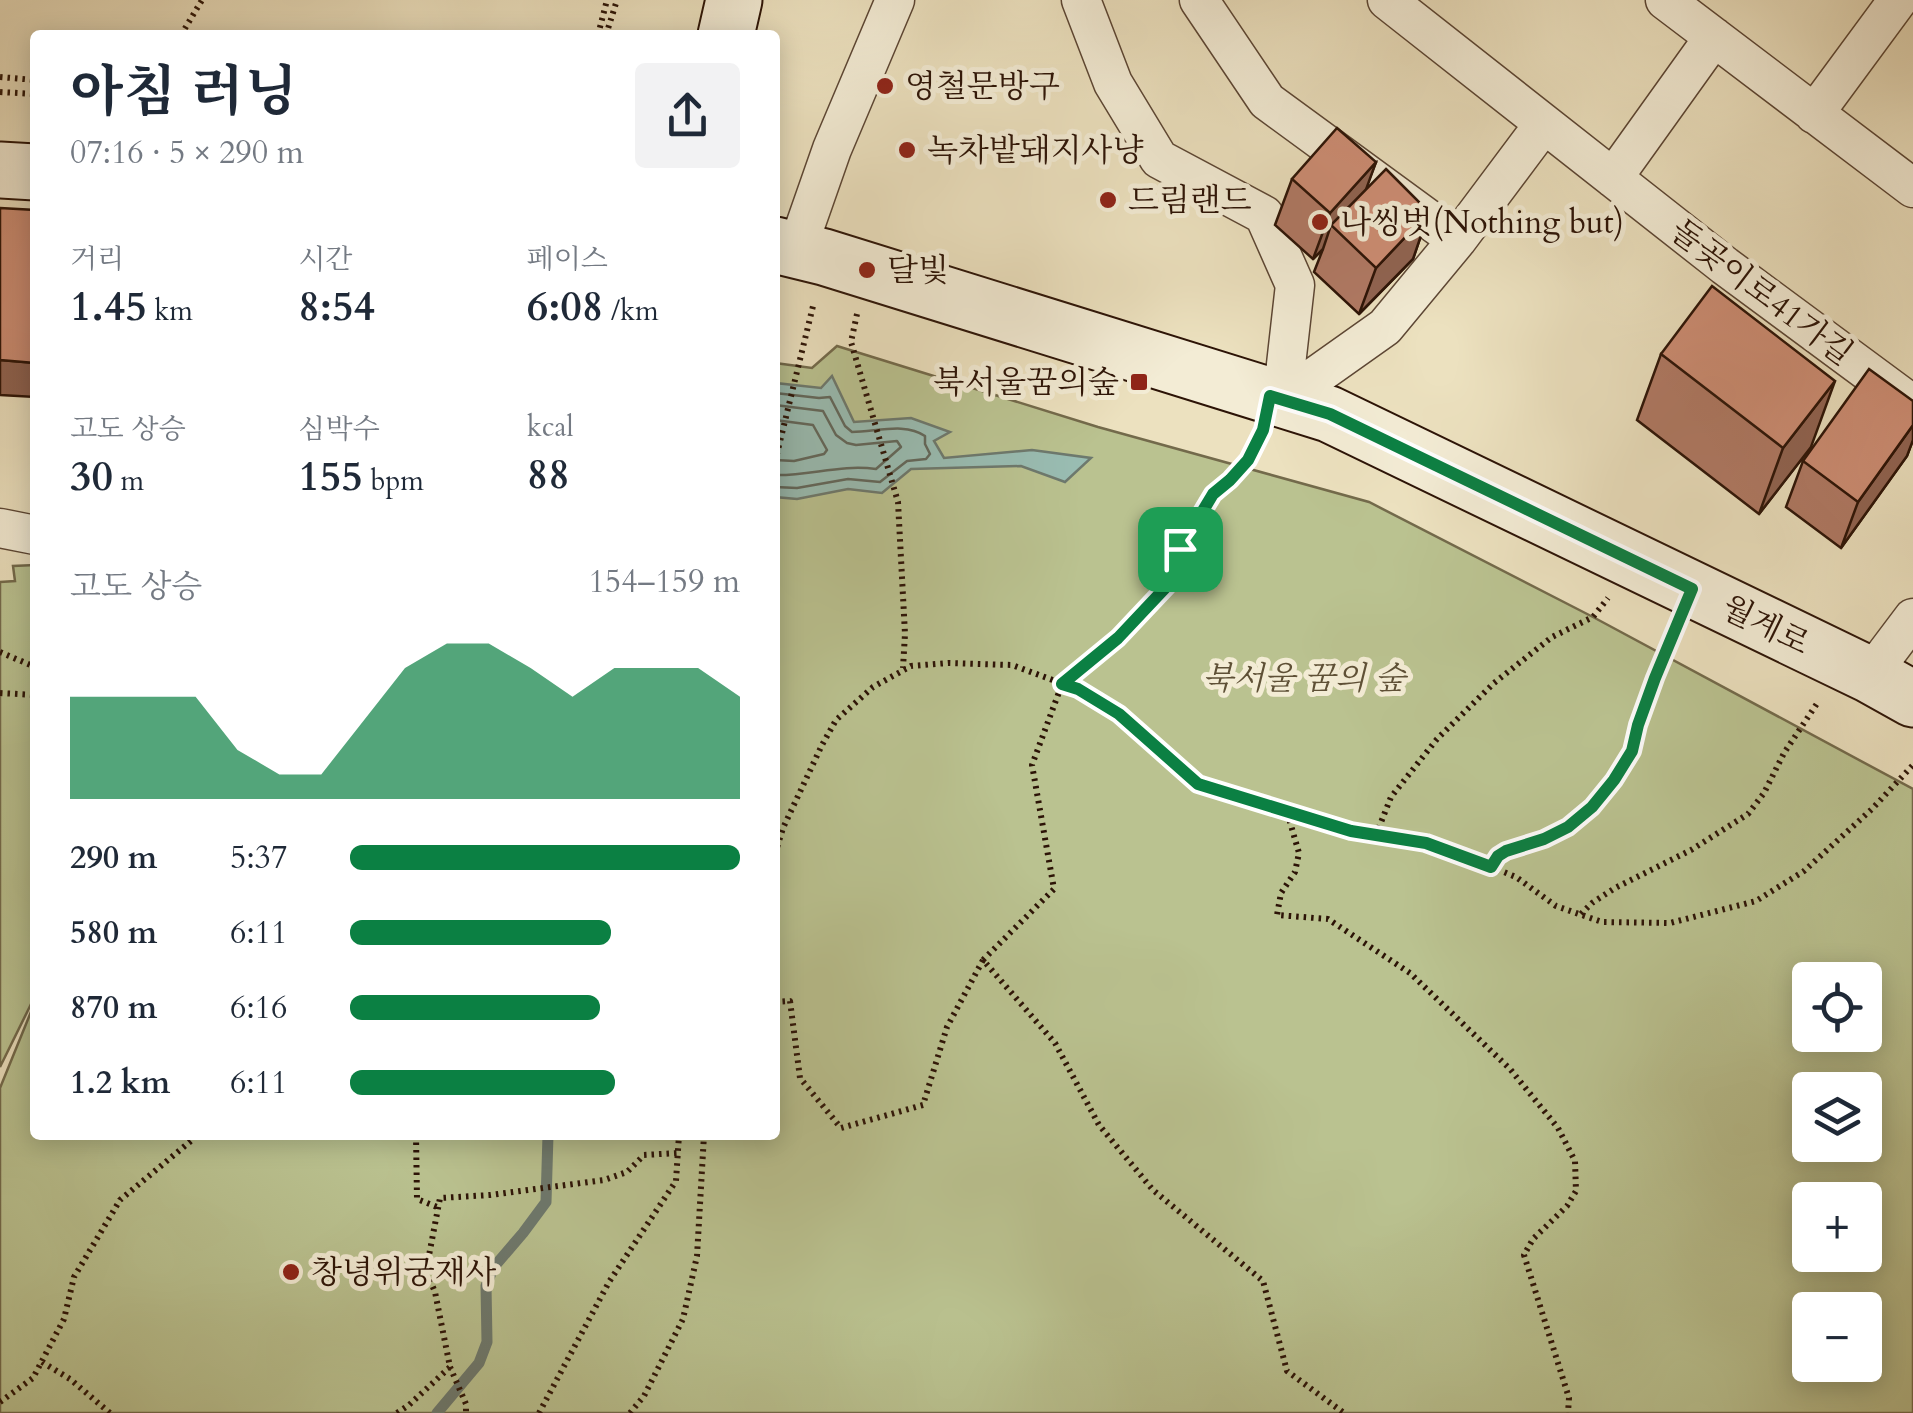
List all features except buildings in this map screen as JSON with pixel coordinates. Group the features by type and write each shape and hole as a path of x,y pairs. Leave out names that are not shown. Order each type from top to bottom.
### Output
{"main road":[{"path":"727,30 734,0"},
{"path":"0,170 30,172"},
{"name":"월계로","path":"816,255 1330,414 1875,679"}],"street":[{"path":"816,255 832,148 895,0"},
{"path":"1081,0 1113,83 1158,160 1264,214 1295,285 1276,398"},
{"path":"1200,0 1267,102 1456,240"},
{"name":"돌곶이로41가길","path":"1386,0 1725,266 1913,405"},
{"path":"1665,0 1913,188"},
{"path":"1814,114 1898,0"},
{"path":"1613,178 1714,37"},
{"path":"1276,398 1386,328 1543,125"},
{"path":"0,528 30,534"},
{"path":"1875,679 1913,618"}],"path":[{"path":"184,30 202,0"},
{"path":"599,30 607,0"},
{"path":"608,30 617,0"},
{"path":"0,78 30,80"},
{"path":"0,92 30,94"},
{"path":"780,442 796,376 816,255"},
{"path":"816,255 851,342 898,502 905,634 903,670"},
{"path":"780,1002 790,1001 800,1078 841,1128 923,1106 947,1027 984,960 1054,889 1032,765 1062,684 1118,638 1167,586 1180,549 1213,494 1248,460 1276,398"},
{"path":"1376,835 1391,797 1438,740 1494,683 1552,637 1594,617 1634,562"},
{"path":"1491,867 1506,851 1568,827 1592,807 1614,780 1632,751 1664,652 1692,589"},
{"path":"0,652 30,665"},
{"path":"780,838 836,720 873,686 903,670 948,663 1012,665 1078,689 1119,714 1198,784 1351,831 1426,843 1516,877 1556,906 1602,922 1670,923 1756,901 1804,871 1913,765"},
{"path":"1581,914 1615,888 1691,850 1748,814 1810,716 1875,679"},
{"path":"0,693 30,695"},
{"path":"1290,812 1298,852 1296,872 1280,894 1277,916 1328,919 1410,973 1510,1069 1558,1128 1574,1161 1576,1191 1567,1206 1533,1239 1524,1255 1569,1398 1568,1413"},
{"path":"984,960 1055,1043 1099,1125 1153,1190 1264,1281 1287,1370 1344,1413"},
{"path":"0,1402 33,1378 64,1320 74,1277 120,1200 192,1140"},
{"path":"416,1140 417,1200 437,1207"},
{"path":"539,1413 609,1282 676,1181 679,1140"},
{"path":"630,1413 644,1396 684,1319 697,1256 704,1140"},
{"path":"466,1413 450,1367 435,1292 426,1272 440,1198 604,1180 627,1172 644,1155 678,1153"},
{"path":"42,1362 70,1379 100,1410 110,1413"},
{"path":"397,1413 450,1367"}],"green space":[{"name":"북서울 꿈의 숲","path":"837,346 1098,427 1369,502 1913,789 1913,1413 0,1413 0,1088 30,1014 30,1140 780,1140 780,364 812,368"},
{"path":"30,565 30,1006 0,1067 0,582 15,581 13,566"}],"water":[{"path":"832,376 854,422 911,418 950,432 934,441 944,458 1032,450 1091,458 1065,482 1021,466 911,469 882,493 848,489 797,499 780,497 780,384 821,388"}],"waterway":[{"path":"437,1413 479,1363 487,1342 486,1286 493,1268 546,1202 548,1140"}],"place":[{"name":"영철문방구","path":"885,86"},
{"name":"녹차밭돼지사냥","path":"907,150"},
{"name":"드림랜드","path":"1108,200"},
{"name":"나씽벗(Nothing but)","path":"1320,222"},
{"name":"달빛","path":"867,270"},
{"name":"북서울꿈의숲","path":"1139,382"},
{"name":"창녕위궁재사","path":"291,1272"}],"route":[{"path":"1270,396 1330,414 1692,589 1655,678 1632,751 1614,780 1592,807 1568,827 1506,851 1491,867 1426,843 1351,831 1198,784 1119,714 1078,689 1062,684 1118,638 1167,586 1180,549 1213,494 1248,460 1263,430 1270,396"}]}
